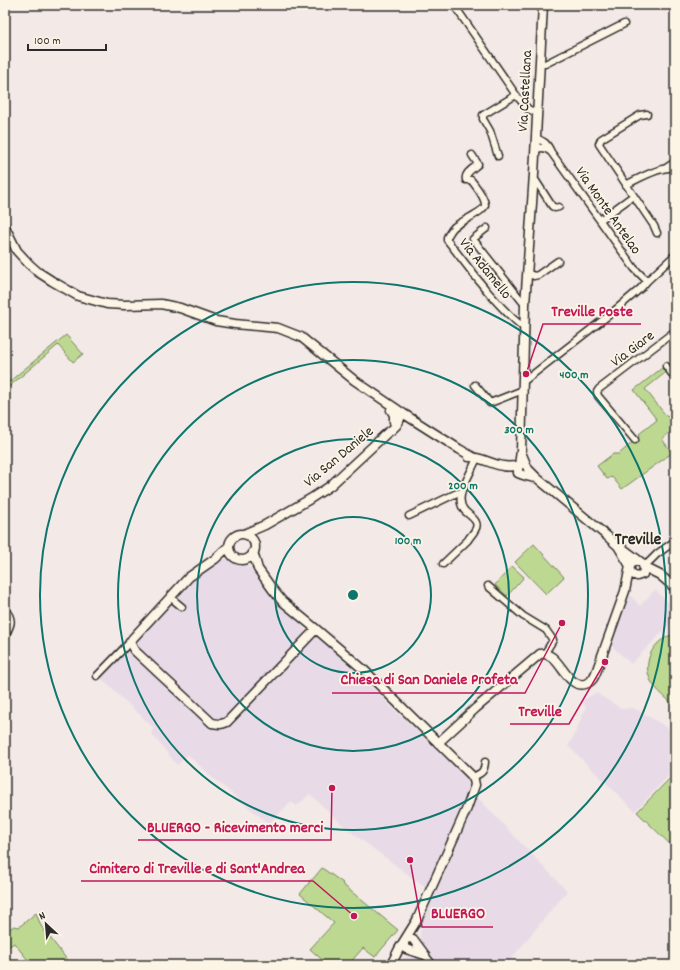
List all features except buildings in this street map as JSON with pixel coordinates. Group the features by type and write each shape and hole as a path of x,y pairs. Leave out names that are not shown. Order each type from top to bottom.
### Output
{"street":[{"path":"454,5 516,95 528,109 537,113"},
{"name":"Via Castellana","path":"522,469 521,452 525,305 543,5"},
{"path":"540,64 545,64 624,24"},
{"path":"498,156 490,131 483,119 483,115 516,95"},
{"path":"647,114 640,115 601,139 599,144 654,226 657,233"},
{"name":"Via Monte Antelao","path":"536,138 546,143 634,268 647,281"},
{"path":"535,151 542,148 551,152"},
{"name":"Via Adamello","path":"472,155 478,164 466,174 465,177 466,180 471,180 482,197 485,205 484,208 454,227 447,237 447,240 488,292 507,313 524,328"},
{"path":"626,185 668,168 675,162"},
{"path":"533,179 536,181 552,206 555,208 559,207"},
{"path":"600,220 633,196"},
{"path":"5,227 17,251 29,264 52,282 78,296 107,304 161,304 180,308 216,321 278,328 304,340 360,386 390,407 460,449 475,457 502,466 522,469 537,478 623,549 641,569 668,582 675,588"},
{"path":"487,228 473,239 525,305"},
{"path":"475,385 490,403 523,386 641,288 675,255"},
{"path":"527,274 534,276 538,275 558,261"},
{"name":"Via Giare","path":"635,440 598,396 597,392 675,331"},
{"path":"666,366 675,378"},
{"path":"390,407 394,415 404,424 411,424 459,454 475,457"},
{"path":"398,419 403,416 418,426 420,424"},
{"name":"Via San Daniele","path":"244,534 265,525 330,486 387,433 398,419"},
{"path":"444,564 476,530 475,520 464,510 461,504 460,493 475,457"},
{"path":"409,516 457,493 460,493"},
{"name":"Via San Daniele","path":"254,542 258,532 265,525"},
{"path":"97,676 189,577 215,559 229,546 233,538 237,535 244,534 250,537 254,542 255,547 253,552 247,558 241,559"},
{"path":"618,546 632,574 641,569 675,541"},
{"path":"229,546 230,552 233,556 258,569"},
{"path":"253,552 258,569 282,601 364,670 474,780"},
{"path":"215,559 233,556"},
{"path":"545,653 553,658 570,679 578,684 588,683 593,679 625,591 630,568 633,562 635,562 641,569"},
{"path":"625,591 641,569"},
{"path":"438,743 536,656 545,653 553,640 546,630 523,616 488,586"},
{"path":"170,596 182,607"},
{"path":"5,609 10,616 11,621 5,636"},
{"path":"130,642 134,650 212,723 223,724 227,722 316,629"},
{"path":"392,965 416,920 472,796 474,780 483,771 485,762"},
{"path":"392,965 401,956 415,947 416,920"},
{"path":"405,940 410,938 415,941 433,965"},
{"path":"405,940 405,948 425,955"}],"shaded area":[{"path":"217,554 221,560 228,559 238,565 248,566 269,594 281,607 298,620 313,639 317,638 323,641 469,781 467,795 426,888 347,829 310,794 297,806 291,802 269,824 213,778 188,755 177,765 151,733 154,728 94,672 188,573"},
{"path":"655,590 675,608 675,619 631,664 610,644 630,595 640,606"},
{"path":"596,693 622,709 633,708 675,732 675,769 635,811 568,746 586,707 581,701"},
{"path":"477,797 567,891 506,965 439,965 423,945 420,937 421,925 450,859 456,841"},
{"path":"412,956 421,959 426,965 398,965 401,960"}],"green space":[{"path":"66,335 83,354 73,362 58,345 5,390 5,385"},
{"path":"662,368 665,373 645,389 667,417 675,410 675,428 662,439 672,453 622,489 612,477 607,479 597,466 613,454 619,454 640,436 639,434 657,420 634,390"},
{"path":"534,544 564,577 546,594 515,562"},
{"path":"512,566 524,577 507,596 495,585"},
{"path":"675,634 675,706 654,686 648,670 648,662 654,647 660,641"},
{"path":"675,773 675,849 637,812"},
{"path":"322,868 343,883 342,884 398,930 375,957 363,948 348,965 328,965 310,949 334,923 300,894 309,881 313,879"},
{"path":"36,913 41,926 71,965 32,965 14,943 5,949 5,932 14,926 19,927"}],"place":[{"name":"Treville Poste","path":"526,374"},
{"name":"Chiesa di San Daniele Profeta","path":"562,623"},
{"name":"Treville","path":"605,662"},
{"name":"BLUERGO - Ricevimento merci","path":"332,788"},
{"name":"BLUERGO","path":"410,860"},
{"name":"Cimitero di Treville e di Sant'Andrea","path":"354,916"}],"district":[{"name":"Treville","path":"638,538"}]}
